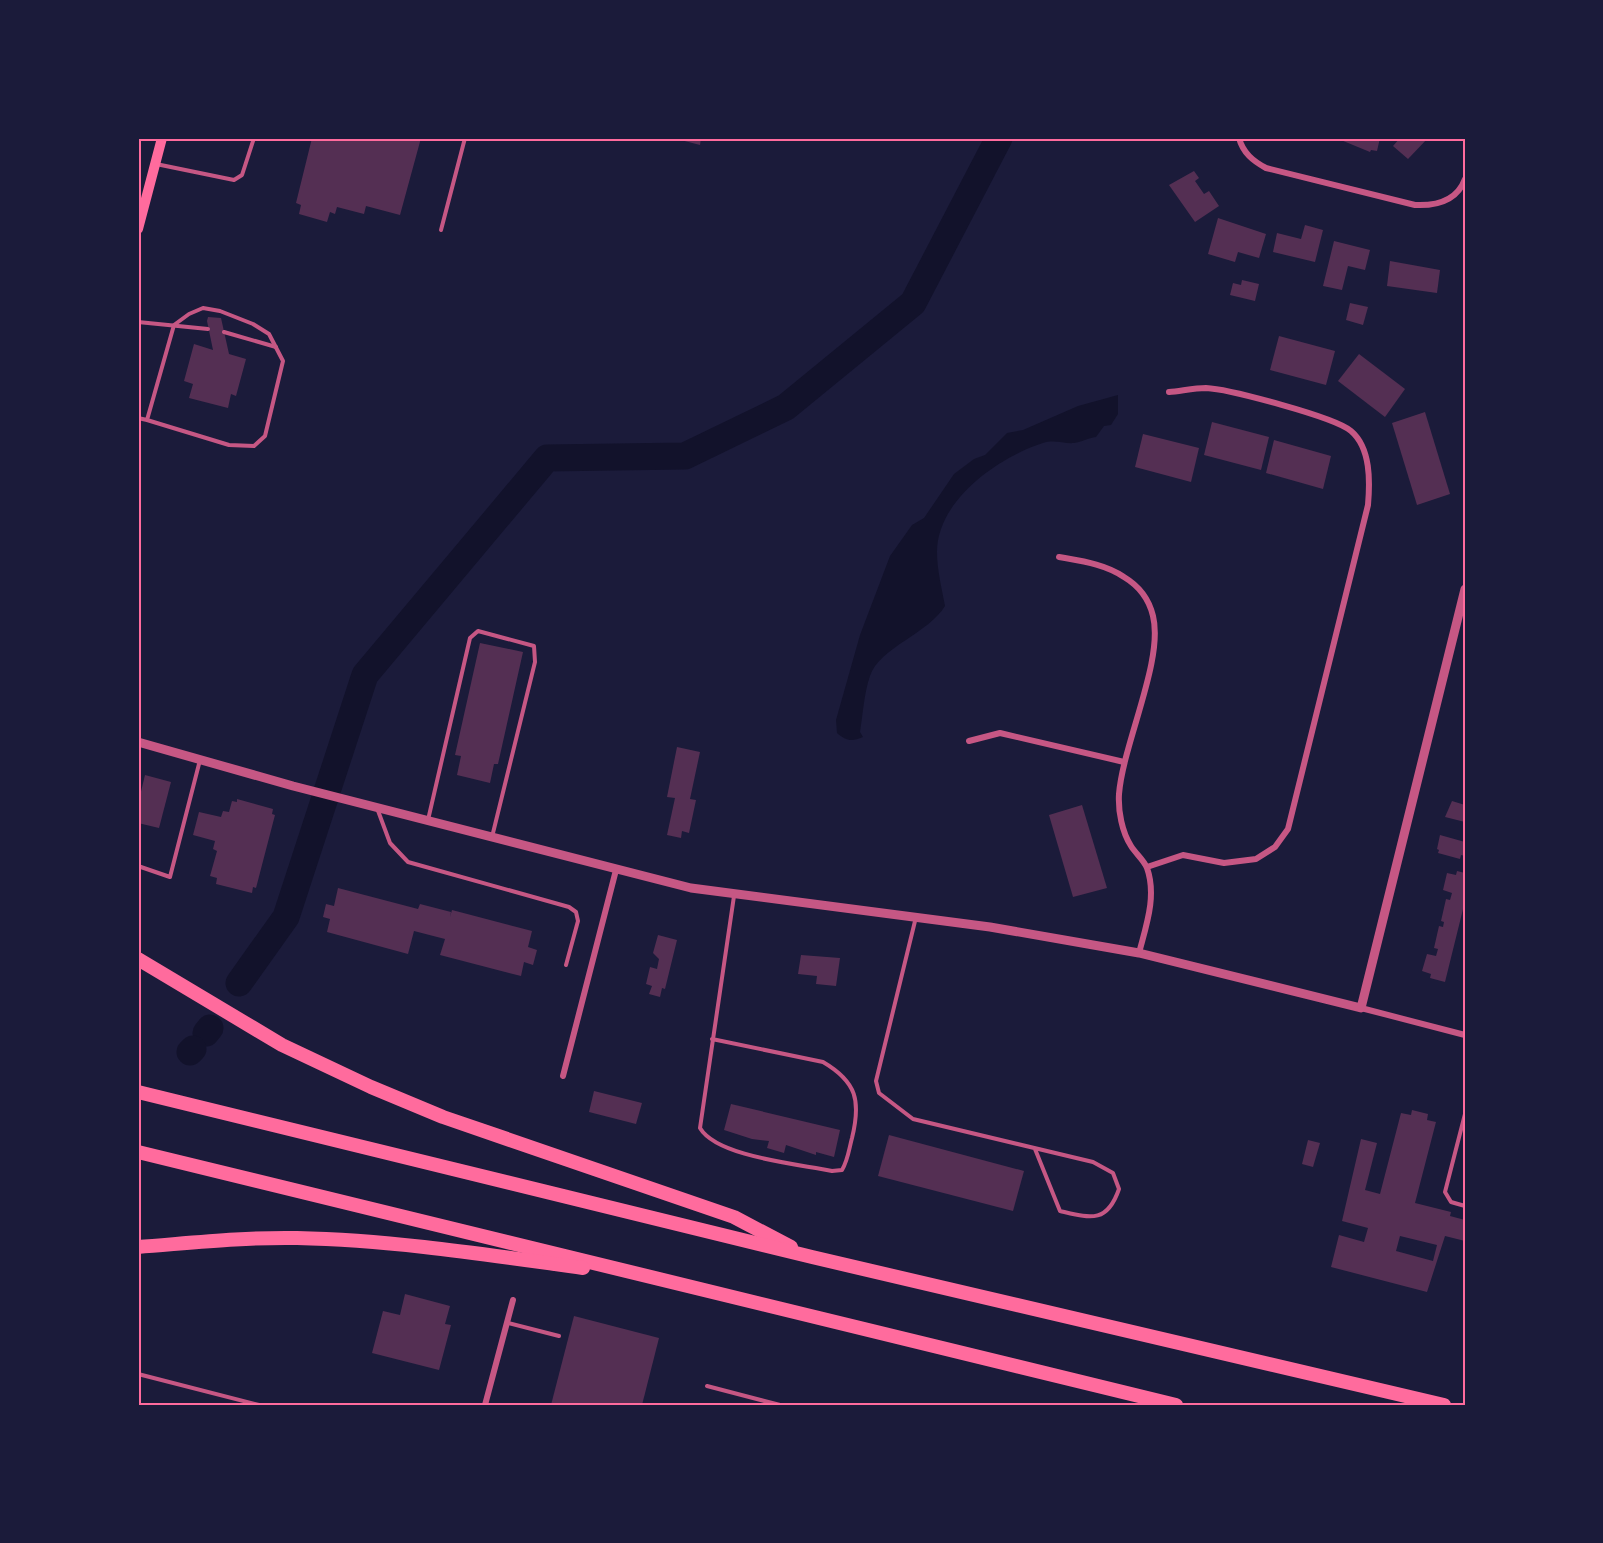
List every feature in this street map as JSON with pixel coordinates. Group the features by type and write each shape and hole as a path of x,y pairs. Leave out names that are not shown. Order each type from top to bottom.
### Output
{"highway":[{"path":"138,959 282,1045 371,1087 443,1117 734,1217 812,1257"},
{"path":"138,1092 812,1257 1444,1405"},
{"path":"138,1152 1176,1405"},
{"path":"138,1247 223,1240 297,1238 375,1242 657,1279"}],"main road":[{"path":"138,229 162,138"}],"street":[{"path":"1239,138 1241,146 1251,160 1266,168 1415,205 1429,206 1443,202 1454,196 1465,179"},
{"path":"1147,867 1183,855 1224,863 1256,859 1275,848 1288,829 1368,505 1371,480 1367,459 1352,432 1323,416 1206,388 1169,392"},
{"path":"1059,557 1101,566 1124,577 1144,594 1153,617 1155,645 1124,762 1119,795 1121,823 1130,845 1147,867 1151,905 1139,953"},
{"path":"1361,1008 1465,589"},
{"path":"969,741 1000,733 1124,762"},
{"path":"138,742 293,786 616,870 734,896 917,916 1139,953 1465,1035"},
{"path":"563,1076 616,870"},
{"path":"485,1405 513,1300"}],"lane":[{"path":"155,164 234,180 242,175 254,138"},
{"path":"441,230 465,138"},
{"path":"138,418 229,445 254,446 265,436 283,361 269,334 220,311 203,308 174,325 147,420"},
{"path":"138,322 208,329"},
{"path":"224,332 277,348"},
{"path":"428,821 470,638 478,631 534,646 535,662 492,838"},
{"path":"138,866 170,877 201,760"},
{"path":"377,808 390,843 408,862 569,907 576,912 578,921 566,965"},
{"path":"712,1039 823,1062 839,1071 847,1081 858,1112 842,1170 832,1171 732,1150 706,1138 700,1128 712,1039 734,896"},
{"path":"917,916 876,1082 879,1093 913,1119 1093,1162 1113,1173 1119,1190 1114,1204 1106,1213 1090,1218 1060,1211 1035,1149"},
{"path":"1465,1114 1445,1192 1451,1202 1465,1206"},
{"path":"507,1322 559,1336"},
{"path":"138,1374 259,1405"},
{"path":"707,1386 780,1405"}],"shaded area":[{"path":"1118,395 1118,414 1111,425 1104,426 1096,437 1074,443 1047,442 1026,450 990,470 959,498 947,515 940,533 937,552 945,606 938,616 893,649 875,666 865,696 860,732 863,737 856,740 843,738 837,733 836,720 860,635 890,556 912,525 924,518 954,474 974,459 985,455 1007,433 1023,430 1078,406"}],"building":[{"path":"312,138 421,138 400,215 366,206 364,214 337,207 335,214 330,212 327,222 299,214 301,205 296,203"},
{"path":"673,138 701,138 700,145"},
{"path":"1336,138 1380,138 1377,151 1371,150 1370,152"},
{"path":"1400,138 1428,138 1408,159 1393,146"},
{"path":"1194,171 1199,178 1195,181 1204,194 1209,191 1219,206 1195,222 1169,185"},
{"path":"1218,218 1266,234 1259,258 1238,252 1235,262 1208,254"},
{"path":"1305,225 1323,230 1315,262 1273,252 1277,233 1301,239"},
{"path":"1334,241 1370,250 1365,270 1348,266 1342,290 1323,286"},
{"path":"1390,261 1440,270 1437,293 1387,286"},
{"path":"1242,280 1259,284 1255,301 1230,295 1233,283 1241,285"},
{"path":"1350,303 1368,307 1363,325 1346,320"},
{"path":"208,317 221,318 229,354 246,359 236,396 231,394 228,408 189,398 193,384 184,381 194,344 213,350"},
{"path":"1279,336 1335,351 1326,385 1270,370"},
{"path":"1359,354 1405,389 1385,417 1338,381"},
{"path":"1425,412 1450,494 1417,505 1392,423"},
{"path":"1212,422 1269,437 1261,470 1204,455"},
{"path":"1143,434 1199,448 1191,482 1135,467"},
{"path":"1274,440 1331,456 1323,489 1266,473"},
{"path":"480,643 523,652 498,764 494,764 490,783 457,775 461,756 455,755"},
{"path":"677,747 700,752 690,799 696,800 689,833 682,831 681,838 667,835 675,798 667,797"},
{"path":"145,775 171,782 159,828 138,823 138,804"},
{"path":"237,799 273,809 272,814 275,815 256,888 253,887 252,893 216,884 217,878 210,876 217,851 213,849 215,841 193,835 199,812 221,817 223,811 229,812 232,801 237,802"},
{"path":"1452,801 1465,805 1465,822 1445,817"},
{"path":"1082,805 1107,888 1073,897 1049,815"},
{"path":"1440,835 1465,842 1465,856 1461,855 1460,859 1438,853"},
{"path":"1457,871 1465,873 1465,901 1445,982 1430,978 1431,974 1422,971 1427,954 1436,956 1438,949 1434,948 1439,926 1443,927 1444,922 1441,921 1446,899 1450,900 1452,893 1443,890 1447,873 1456,875"},
{"path":"338,888 418,909 420,904 451,912 450,917 452,910 532,931 528,947 537,950 533,965 524,962 521,976 440,955 445,939 414,931 408,954 327,932 330,919 323,917 326,904 334,906"},
{"path":"658,935 677,940 665,989 662,988 660,997 649,994 652,986 646,984 650,967 657,969 659,959 653,953"},
{"path":"801,955 840,958 836,986 816,984 817,976 798,974"},
{"path":"594,1091 642,1103 636,1124 589,1112"},
{"path":"731,1104 840,1130 834,1157 816,1152 816,1155 786,1145 784,1153 767,1148 769,1141 752,1139 724,1130"},
{"path":"1412,1110 1428,1114 1427,1120 1436,1122 1415,1203 1451,1212 1450,1216 1465,1220 1465,1241 1445,1236 1427,1292 1331,1267 1339,1235 1364,1242 1368,1228 1342,1221 1361,1139 1377,1143 1365,1190 1380,1194 1401,1113 1411,1115","holes":["1400,1236 1437,1245 1433,1261 1396,1251"]},
{"path":"889,1135 1024,1171 1013,1211 878,1176"},
{"path":"1308,1140 1320,1143 1313,1167 1302,1164"},
{"path":"405,1294 450,1306 445,1324 451,1325 439,1370 372,1353 383,1311 400,1315"},
{"path":"574,1316 659,1338 642,1405 551,1405"}],"waterway":[{"path":"239,983 286,917 365,675 547,458 685,456 786,407 913,303 999,138"},
{"path":"206,1033 210,1028"},
{"path":"190,1052 193,1049"}]}
